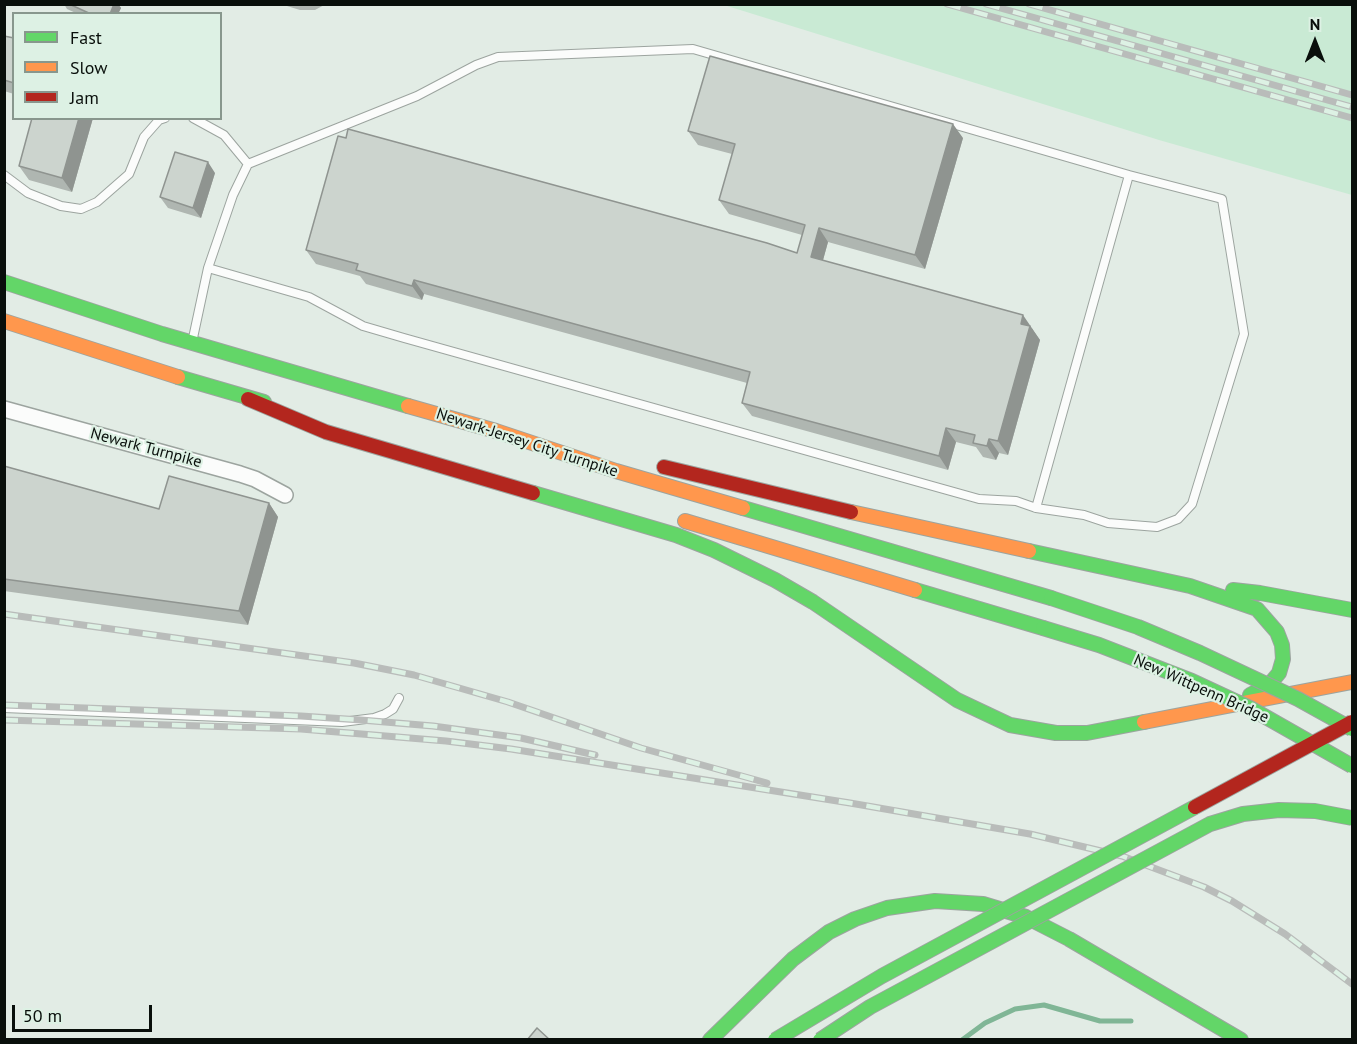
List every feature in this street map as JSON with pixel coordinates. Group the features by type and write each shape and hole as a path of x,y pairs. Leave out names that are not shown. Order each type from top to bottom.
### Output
{"highway":[{"name":"Newark-Jersey City Turnpike","path":"4,282 192,343 496,431 616,471 1052,598"},
{"path":"4,321 248,399 329,417"},
{"path":"248,399 326,432 676,536 714,550 775,580 813,602 957,700 1010,725 1056,733 1087,733 1353,682"},
{"path":"496,431 609,454"},
{"path":"655,465 897,523 1190,586 1260,593 1353,610"},
{"name":"New Wittpenn Bridge","path":"671,517 1109,649 1192,681 1266,717 1353,766"},
{"path":"1190,586 1257,609 1277,632 1283,652 1279,673 1265,689 1200,710"},
{"name":"New Wittpenn Bridge","path":"1052,598 1138,627 1216,660 1298,699 1353,729"},
{"path":"775,1040 882,976 1353,722"},
{"path":"820,1040 909,986 1210,824 1243,814 1279,810 1315,811 1353,818"},
{"path":"710,1040 794,958 829,932 855,919 887,908 919,902 951,901 999,908 1041,924 1241,1040"}],"street":[{"name":"Newark Turnpike","path":"4,409 240,474 255,479 285,495"}],"lane":[{"path":"192,343 208,268 233,195 248,164 417,96 476,65 498,57 693,49 1129,175 1222,199 1244,334 1192,504 1178,519 1157,527 1108,523 1084,515 1036,508 1016,501 979,499 363,326 309,297 208,268"},
{"path":"4,175 28,192 61,206 81,209 97,202 129,174 144,137 159,120"},
{"path":"197,120 224,135 248,164"},
{"path":"1036,508 1129,175"},
{"path":"4,708 342,722 374,718 385,714 393,709 399,698"}],"green space":[{"path":"724,5 1352,5 1352,195 1159,140"}],"building":[{"path":"69,4 114,4 111,12 87,12"},
{"path":"4,36 12,38 12,82 4,80"},
{"path":"710,56 953,124 915,255 819,228 811,257 1023,315 1021,324 1030,326 998,441 989,439 987,446 973,443 975,435 946,428 939,456 742,403 750,372 414,280 412,286 356,270 358,264 306,250 338,136 346,138 348,129 797,253 805,225 719,200 735,144 688,131"},
{"path":"31,120 78,120 62,178 19,166"},
{"path":"175,152 208,162 193,208 160,197"},
{"path":"4,466 159,509 169,476 269,503 239,611 4,579"},
{"path":"537,1028 550,1040 527,1040"}],"waterway":[{"path":"962,1040 985,1023 1015,1009 1044,1005 1100,1021 1131,1021"}],"railway":[{"path":"947,4 1352,118"},
{"path":"986,4 1352,107"},
{"path":"1029,4 1352,95"},
{"path":"4,614 354,663 414,675 508,702 641,748 767,783"},
{"path":"4,705 301,716 433,726 521,738 595,755"},
{"path":"4,720 301,729 446,741 511,749 1030,834 1122,856 1204,887 1232,901 1285,934 1352,984"}],"traffic: fast":[{"path":"4,282 162,334 408,406"},
{"path":"178,377 264,402"},
{"path":"533,493 676,535 714,550 775,580 813,602 957,700 1010,725 1056,733 1087,733 1144,722"},
{"path":"743,508 1051,598"},
{"path":"1029,551 1190,586 1257,609 1277,632 1282,645 1283,659 1279,673 1269,685 1250,695"},
{"path":"915,590 1043,628"},
{"path":"1233,590 1352,610"},
{"path":"1051,598 1138,627 1200,653 1298,699 1352,729"},
{"path":"1043,628 1099,645 1192,681 1250,708 1352,766"},
{"path":"775,1040 882,976 1195,807"},
{"path":"820,1040 870,1007 1210,824 1243,814 1279,810 1315,811 1352,818"},
{"path":"710,1040 793,959 829,932 855,919 887,908 935,901 983,904 1026,917 1069,939 1241,1040"}],"traffic: slow":[{"path":"4,321 178,377"},
{"path":"408,406 743,508"},
{"path":"851,512 1029,551"},
{"path":"685,521 915,590"},
{"path":"1144,722 1352,682"}],"traffic: jam":[{"path":"248,399 326,432 533,493"},
{"path":"664,467 851,512"},
{"path":"1195,807 1352,722"}]}
